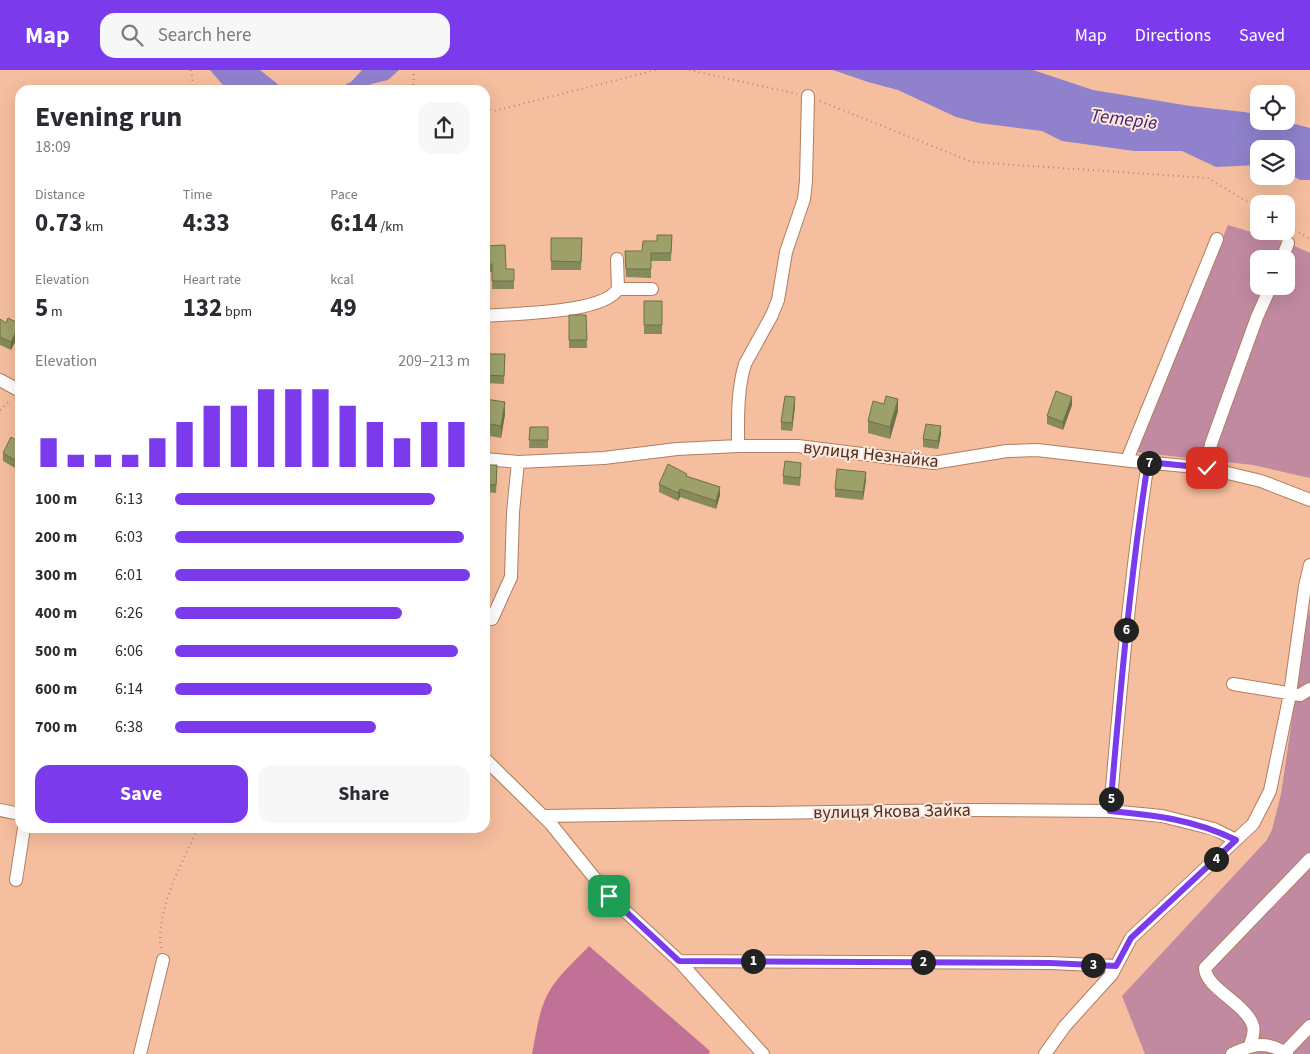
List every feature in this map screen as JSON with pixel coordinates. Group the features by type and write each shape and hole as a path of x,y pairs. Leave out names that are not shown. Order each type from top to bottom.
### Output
{"street":[{"path":"738,446 738,416 743,371 778,300 786,252 804,199 808,96"},
{"path":"1127,460 1218,238"},
{"path":"1285,250 1288,243"},
{"path":"617,259 618,289"},
{"path":"490,316 570,308 605,301 618,289 652,289"},
{"path":"1207,468 1211,444 1257,317 1267,295"},
{"path":"0,380 15,393"},
{"name":"вулиця Незнайка","path":"490,459 518,462 604,458 677,449 798,446 933,463 1028,449 1207,468 1261,481 1310,500"},
{"path":"492,619 511,576 513,512 518,462"},
{"path":"1110,811 1134,554 1148,462"},
{"path":"1045,1054 1065,1026 1112,974 1131,938 1253,824 1270,791 1290,694 1305,586 1310,564"},
{"path":"1233,684 1300,695 1310,689"},
{"path":"490,763 543,816 609,896 679,961 763,1054"},
{"path":"0,810 15,813"},
{"name":"вулиця Якова Зайка","path":"543,816 967,810 1110,811 1162,816 1214,829 1236,840"},
{"path":"16,880 23,833"},
{"path":"1250,1045 1254,1033 1251,1021 1246,1013 1207,978 1206,968 1310,860"},
{"path":"140,1054 163,960"},
{"path":"679,961 1050,963 1116,966"},
{"path":"1232,1054 1250,1045 1264,1044 1286,1053 1310,1026"}],"path":[{"path":"191,70 193,85"},
{"path":"412,85 414,70"},
{"path":"490,110 494,111 656,70"},
{"path":"689,70 808,96 972,162 1208,178 1250,204"},
{"path":"1295,230 1310,239"},
{"path":"0,410 15,397"},
{"path":"163,960 159,937 169,890 196,833"}],"shaded area":[{"path":"1228,225 1250,232 1250,240 1278,240 1310,253 1310,478 1253,465 1134,452"},
{"path":"1310,608 1310,1054 1145,1054 1122,996 1266,841 1272,830 1281,794"},
{"path":"589,946 710,1051 709,1054 532,1054 539,1018 549,992 562,974"}],"water":[{"path":"210,70 260,70 279,85 223,85"},
{"path":"362,70 399,70 388,80 369,85 345,85 351,82"},
{"name":"Тетерів","path":"833,70 1033,70 1093,90 1190,106 1250,113 1250,130 1295,130 1295,124 1310,128 1310,180 1300,180 1295,177 1295,140 1250,140 1250,165 1216,167 1182,151 1134,151 1062,141 1042,131 979,123 956,117 898,90"}],"building":[{"path":"657,235 672,235 671,253 651,253 651,269 626,269 625,251 642,251 643,241 657,241"},
{"path":"551,238 582,238 581,262 551,261"},
{"path":"505,245 506,269 514,269 514,281 492,281 490,246"},
{"path":"644,301 662,301 662,325 644,325"},
{"path":"569,315 586,315 587,340 569,340"},
{"path":"8,318 15,322 15,334 11,342 0,337 0,319 6,323"},
{"path":"490,354 505,354 504,376 490,375"},
{"path":"1056,391 1072,397 1063,422 1047,416"},
{"path":"785,396 795,397 792,423 781,422"},
{"path":"886,396 898,399 890,427 868,421 873,401 884,404"},
{"path":"490,400 505,402 501,426 490,424"},
{"path":"926,424 941,426 938,441 923,439"},
{"path":"530,427 548,427 548,440 529,440"},
{"path":"11,437 15,439 15,460 3,453"},
{"path":"785,461 801,463 800,478 783,476"},
{"path":"668,464 687,474 686,476 720,487 716,501 680,489 678,493 659,484"},
{"path":"490,465 497,465 496,485 490,484"},
{"path":"837,469 866,472 863,492 835,489"}],"route":[{"path":"609,896 679,961 1050,963 1116,966 1131,938 1236,840 1214,829 1162,816 1110,811 1135,544 1148,462 1207,468"}]}
